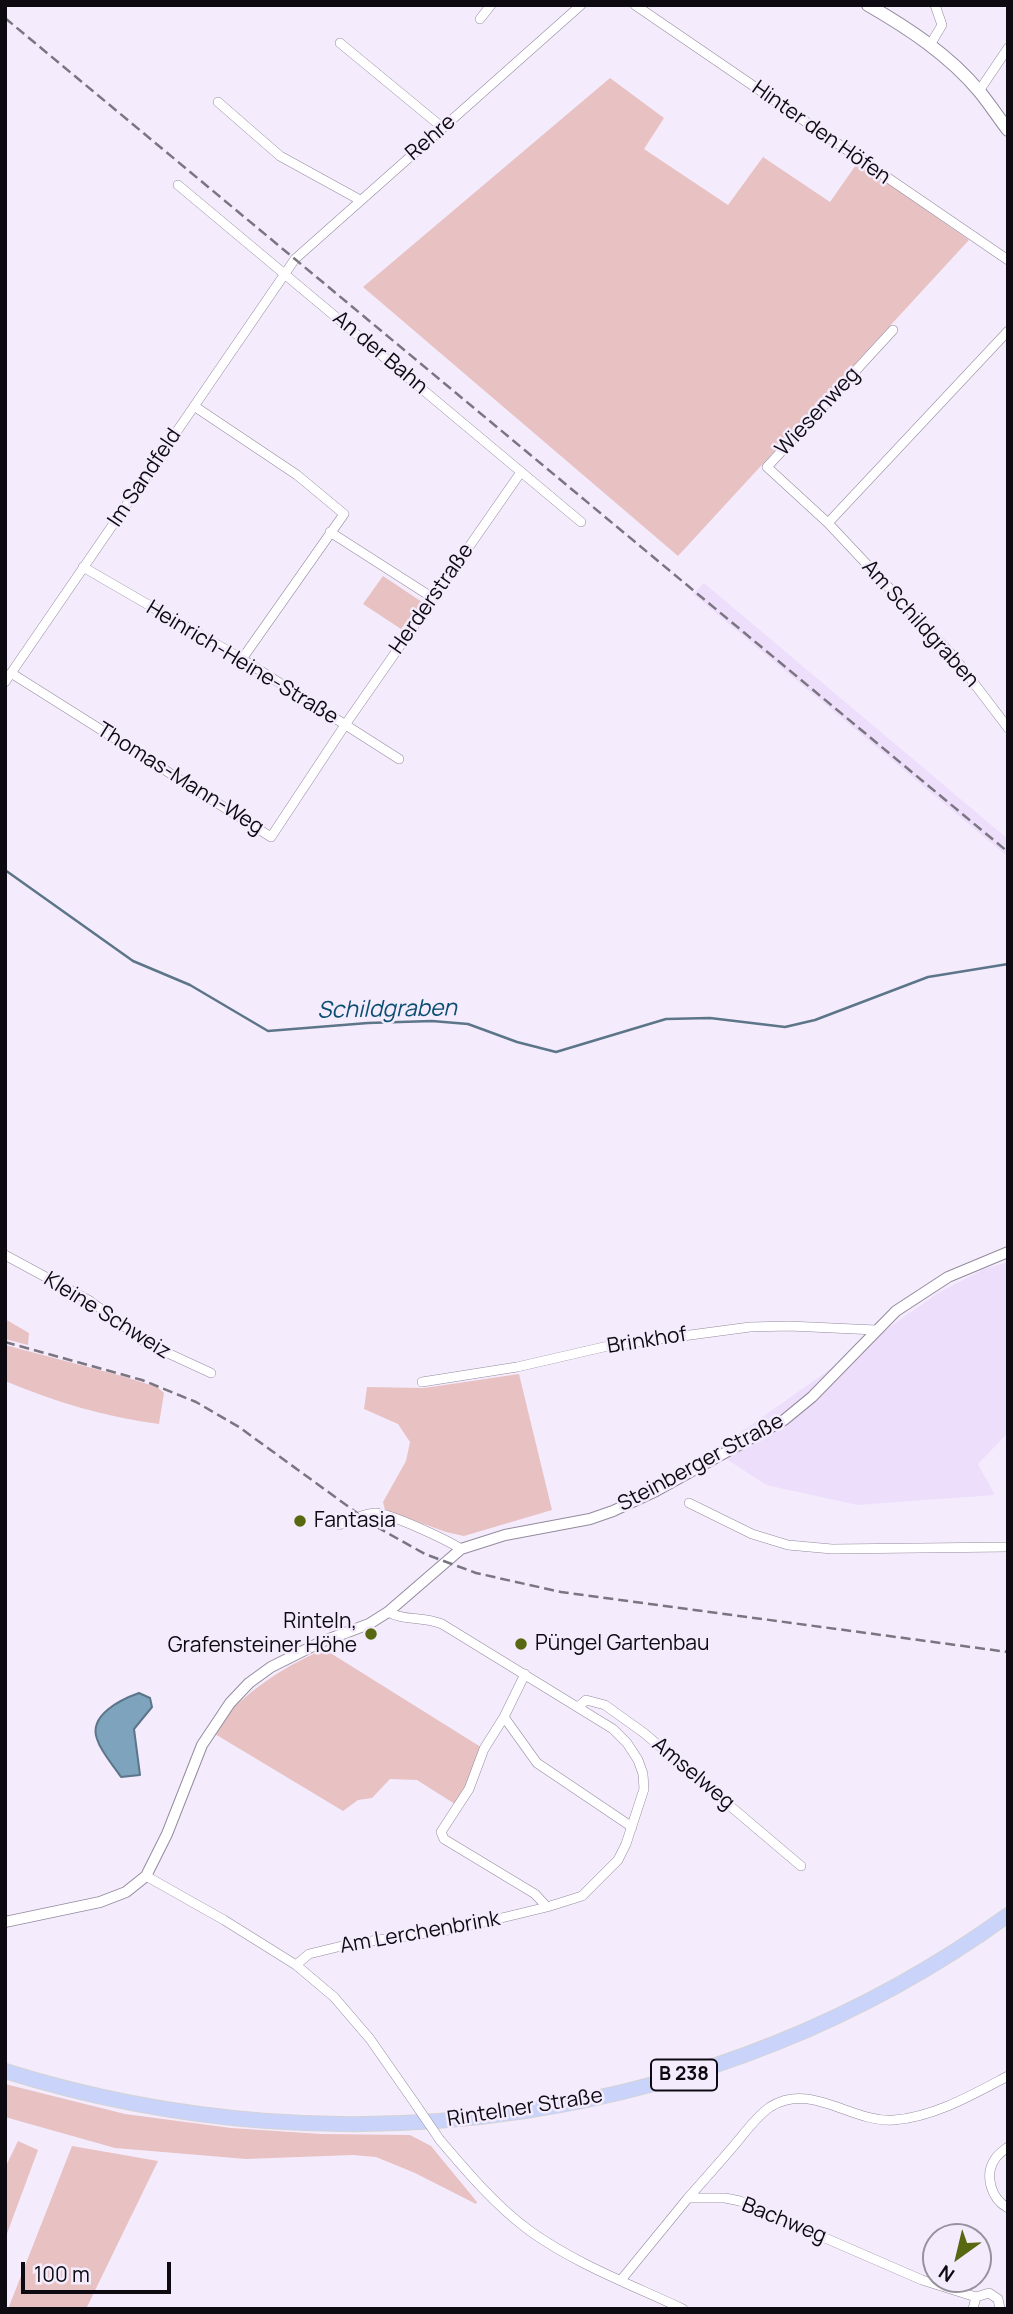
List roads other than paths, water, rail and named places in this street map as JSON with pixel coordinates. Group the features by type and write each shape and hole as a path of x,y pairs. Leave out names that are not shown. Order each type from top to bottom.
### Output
{"main road":[{"path":"868,5 930,45 979,91 1008,130"},
{"name":"Rintelner Straße","path":"5,2071 69,2089 183,2112 279,2122 388,2125 473,2119 535,2110 607,2096 659,2082 756,2050 898,1984 1008,1914"}],"street":[{"path":"480,19 491,5"},
{"name":"Rehre","path":"284,272 360,200 581,5"},
{"name":"Hinter den Höfen","path":"635,5 1008,260"},
{"path":"930,45 942,24 935,5"},
{"path":"340,43 443,128"},
{"path":"979,91 1008,48"},
{"path":"218,102 280,156 360,200"},
{"name":"An der Bahn","path":"178,185 581,522"},
{"name":"Im Sandfeld","path":"8,677 284,272"},
{"name":"Wiesenweg","path":"793,492 767,467 894,330"},
{"path":"828,523 1008,331"},
{"path":"194,406 298,475 344,514 242,659"},
{"name":"Herderstraße","path":"345,725 521,472"},
{"name":"Am Schildgraben","path":"793,492 828,523 954,657 1008,728"},
{"path":"330,532 433,598"},
{"name":"Heinrich-Heine-Straße","path":"83,567 242,659 399,759"},
{"name":"Thomas-Mann-Weg","path":"8,677 271,837 345,725"},
{"name":"Steinberger Straße","path":"5,1922 100,1902 126,1892 146,1876 167,1835 202,1745 230,1703 249,1683 271,1667 321,1642 369,1624 388,1612 461,1549 505,1535 590,1519 613,1511 646,1496 784,1420 812,1397 896,1311 927,1290 973,1265 1008,1252"},
{"name":"Kleine Schweiz","path":"5,1255 90,1301 148,1344 211,1373"},
{"name":"Brinkhof","path":"422,1382 517,1367 608,1346 711,1331 789,1326 876,1330"},
{"path":"689,1503 752,1534 788,1545 832,1549 1008,1547"},
{"path":"339,1525 359,1516 378,1513 443,1538 461,1549"},
{"name":"Am Lerchenbrink","path":"296,1965 309,1954 350,1944 456,1929 547,1908 582,1896 618,1860 644,1789 638,1760 613,1729 442,1624 428,1618 396,1617 388,1612"},
{"name":"Am Lerchenbrink","path":"525,1674 504,1717 484,1749 469,1789 441,1832 444,1839 535,1894 547,1908"},
{"name":"Amselweg","path":"578,1707 586,1700 605,1705 738,1811 801,1866"},
{"path":"504,1717 537,1763 632,1827"},
{"path":"146,1876 296,1965 334,1997 370,2039 440,2140 476,2182 528,2230 557,2249 683,2309"},
{"path":"621,2280 757,2118 771,2106 802,2098 821,2101 863,2118 893,2120 919,2116 943,2108 1008,2076"},
{"path":"1008,2147 996,2158 990,2170 989,2183 995,2196 1008,2208"},
{"name":"Bachweg","path":"688,2199 725,2198 740,2201 922,2280 976,2297 989,2293 999,2304"},
{"path":"999,2304 1008,2295"},
{"path":"973,2309 976,2297"}],"water":[{"path":"139,1693 150,1698 152,1707 134,1729 140,1775 121,1777 101,1749 97,1739 97,1723 108,1709"}],"waterway":[{"name":"Schildgraben","path":"5,870 133,961 190,985 268,1031 432,1021 468,1024 517,1042 556,1052 666,1019 710,1018 785,1027 815,1020 928,977 1008,964"}],"railway":[{"path":"5,18 1008,852"},
{"path":"5,1342 142,1380 196,1402 239,1427 375,1526 425,1554 476,1573 561,1592 1008,1652"}],"place":[{"name":"Fantasia","path":"300,1521"},
{"name":"Rinteln, Grafensteiner Höhe","path":"371,1634"},
{"name":"Püngel Gartenbau","path":"521,1644"}]}
